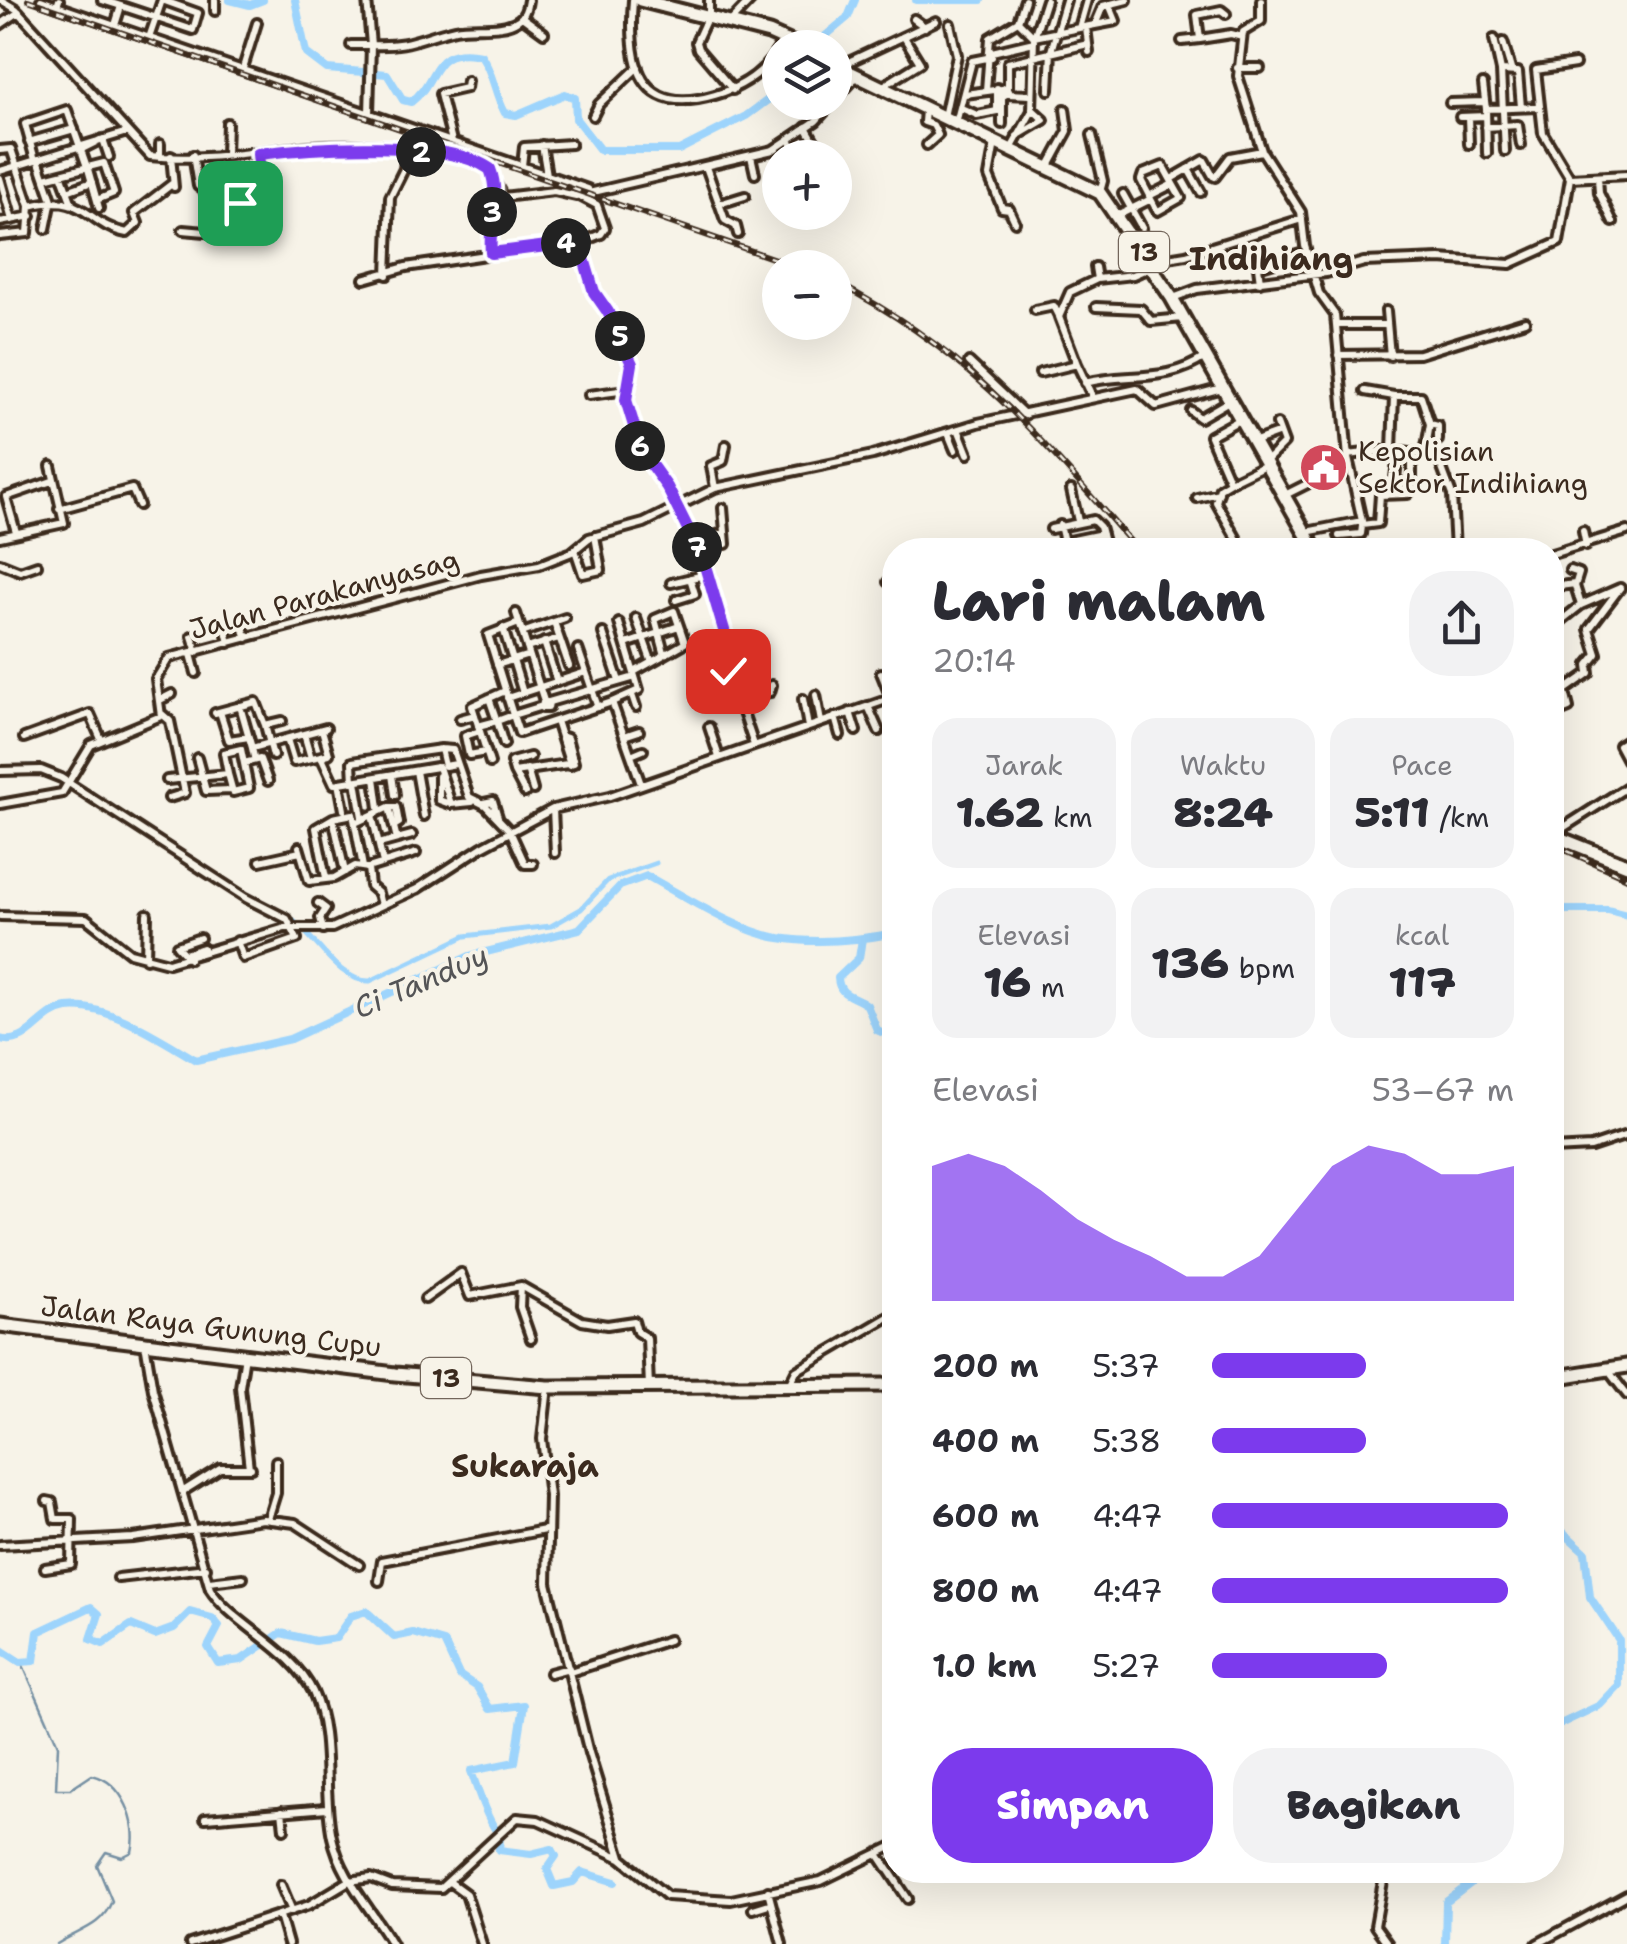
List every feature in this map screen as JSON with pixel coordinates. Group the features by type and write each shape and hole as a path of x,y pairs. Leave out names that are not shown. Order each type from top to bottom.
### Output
{"highway":[{"path":"637,0 762,31"},
{"name":"13","path":"852,75 996,142 1013,143 1100,193 1172,298 1308,538"},
{"path":"1564,840 1627,865"},
{"name":"Jalan Raya Gunung Cupu","path":"0,1326 548,1388 882,1385"},
{"path":"1564,1376 1627,1366"}],"street":[{"path":"1,0 19,12 150,156 258,154 323,146 437,153 486,166 503,197 583,192 773,150 806,127 856,78"},
{"path":"40,0 116,22 547,175 583,192 597,205 602,219 601,234 579,242 406,267 364,278"},
{"path":"102,0 118,3 156,18 193,30 199,14 162,0 156,18 150,35"},
{"path":"215,11 216,0"},
{"path":"367,0 371,46 369,113"},
{"path":"351,45 399,46 454,30 514,22 522,16 528,0"},
{"path":"637,0 631,44 638,67 658,96 674,103 732,90 748,84 762,69"},
{"path":"709,0 708,17 696,42 732,90"},
{"path":"730,22 751,0"},
{"path":"986,90 991,36 1018,21 1024,0"},
{"path":"1013,143 1032,108 1034,39 1046,0"},
{"path":"965,94 1049,87 1051,52 1066,0"},
{"path":"1002,124 999,110 1008,63 1032,55 1088,48 1082,27 1087,0"},
{"path":"1095,25 1101,8 1127,0"},
{"path":"1261,0 1261,21 1246,27 1237,64 1262,150 1302,220 1321,300 1335,315 1348,455 1362,525 1361,534 1340,536"},
{"path":"116,22 118,3"},
{"path":"956,62 1116,21 1110,4"},
{"path":"1200,39 1197,15 1221,10 1226,14"},
{"path":"0,25 19,12"},
{"path":"522,16 544,33"},
{"path":"914,19 925,27"},
{"path":"1018,21 1034,39"},
{"path":"852,60 936,22"},
{"path":"243,68 257,23"},
{"path":"943,118 956,62 950,24"},
{"path":"1182,41 1231,34 1242,37"},
{"path":"880,89 920,63 904,37"},
{"path":"1505,151 1499,40 1511,68 1518,72 1521,107"},
{"path":"956,124 972,60"},
{"path":"1237,64 1260,68"},
{"path":"1172,298 1198,289 1314,275 1364,262 1518,262 1559,242 1570,178 1543,133 1538,68 1575,64"},
{"path":"593,116 599,104 638,67"},
{"path":"1501,71 1511,68"},
{"path":"452,142 440,94 466,88 467,80"},
{"path":"1482,84 1488,152"},
{"path":"1450,103 1485,109 1538,106"},
{"path":"961,108 976,114 999,110"},
{"path":"1013,143 1044,120 1032,108"},
{"path":"1049,166 1068,131 1065,109"},
{"path":"1469,144 1464,117 1485,109"},
{"path":"44,178 87,166 104,163 114,192 98,204 87,166 66,110 27,122 29,142 52,200 46,229"},
{"path":"925,110 924,122 934,126 938,134 926,145"},
{"path":"226,154 227,123"},
{"path":"1486,128 1520,126 1521,145"},
{"path":"806,127 814,140"},
{"path":"29,142 74,129"},
{"path":"12,220 0,174 126,132"},
{"path":"1092,135 1102,180 1100,193"},
{"path":"0,236 28,233 30,211 16,166 4,149 7,136"},
{"path":"101,139 108,157"},
{"path":"996,142 989,176 1002,208 1009,209 1015,222"},
{"path":"160,144 160,157"},
{"path":"522,166 524,148 571,144"},
{"path":"542,145 547,175"},
{"path":"1117,216 1204,160 1214,176 1230,157 1262,150"},
{"path":"387,275 390,197 404,168 406,151"},
{"path":"240,203 263,198 258,154"},
{"path":"193,155 198,186 205,191 208,207"},
{"path":"0,222 52,200 76,205 110,229 127,234 138,224 134,212 174,185 171,156"},
{"path":"751,156 756,174"},
{"path":"1162,166 1172,181 1180,199 1159,211 1141,180 1144,174 1162,166"},
{"path":"706,167 725,220 733,218 737,230"},
{"path":"1188,169 1201,192"},
{"path":"62,174 76,205"},
{"path":"1570,178 1627,175"},
{"path":"1598,177 1600,193 1613,222"},
{"path":"71,190 92,182"},
{"path":"491,253 490,221 498,193"},
{"path":"1123,194 1142,228"},
{"path":"232,196 240,203"},
{"path":"719,204 745,196"},
{"path":"183,230 228,234 240,203"},
{"path":"1060,318 1070,292 1097,279 1133,275 1151,264 1302,220"},
{"path":"579,242 594,292 608,312 632,364 626,401 645,458 676,507 708,574 729,647 728,671 754,745"},
{"path":"1260,282 1258,267 1307,252"},
{"path":"1095,267 1097,279"},
{"path":"1035,310 1054,306 1093,398"},
{"path":"1096,308 1141,309 1152,321 1184,318"},
{"path":"1386,311 1390,356"},
{"path":"1338,355 1390,356 1437,350 1525,321"},
{"path":"1336,325 1388,325"},
{"path":"1085,383 1109,376 1150,379 1180,372 1206,356"},
{"path":"969,362 1026,415"},
{"path":"1040,373 1077,364"},
{"name":"Jalan Parakanyasag","path":"182,777 170,721 162,714 156,679 163,662 481,575 528,569 575,550 595,536 676,507 715,488 1093,398 1137,390 1156,406 1224,387"},
{"path":"589,395 628,390"},
{"path":"1365,392 1422,396 1430,424 1425,453"},
{"path":"1394,396 1398,494"},
{"path":"1191,411 1200,418 1230,400"},
{"path":"1230,482 1210,436 1241,419"},
{"path":"1430,424 1437,425 1438,440"},
{"path":"958,429 968,454"},
{"path":"1197,498 1219,493 1230,482 1266,464 1282,446 1283,431 1253,442"},
{"path":"948,433 956,450"},
{"path":"715,488 711,466 723,461 726,444"},
{"path":"1348,455 1396,450 1437,456 1452,494 1454,538"},
{"path":"1305,532 1383,522 1379,495 1410,490 1412,453"},
{"path":"0,537 64,523 51,466"},
{"path":"1284,496 1307,484 1315,472"},
{"path":"16,532 6,497 52,481"},
{"path":"59,509 132,489 139,504"},
{"path":"1071,490 1078,520"},
{"path":"1219,493 1220,516 1235,538"},
{"path":"723,508 726,544"},
{"path":"1051,529 1078,520 1093,520 1103,538"},
{"path":"1060,525 1063,538"},
{"path":"1583,531 1586,546"},
{"path":"1564,551 1627,531"},
{"path":"694,543 725,532"},
{"path":"1090,538 1102,534"},
{"path":"575,550 582,572 601,570 595,536"},
{"path":"0,562 19,571 36,565"},
{"path":"1572,570 1581,605"},
{"path":"671,583 708,574"},
{"path":"676,600 694,594 690,578"},
{"path":"1564,584 1574,583"},
{"path":"1564,618 1581,605 1620,588 1589,628 1597,654 1588,665 1589,673 1564,688 1569,708 1564,710"},
{"path":"486,752 470,755 465,736 497,720 619,682 650,660 685,643 672,611 655,618 664,652"},
{"path":"516,613 545,705 567,748 569,763 530,769"},
{"path":"522,633 565,618"},
{"path":"636,618 650,660"},
{"path":"241,622 248,638"},
{"path":"554,622 568,664 579,653 598,706"},
{"path":"519,623 488,635 520,736 639,690 619,624"},
{"path":"224,626 230,643"},
{"path":"626,644 680,626"},
{"path":"503,628 523,693"},
{"path":"603,633 619,682"},
{"path":"192,636 196,673"},
{"path":"498,666 559,638"},
{"path":"544,642 557,682"},
{"path":"532,666 550,660"},
{"path":"490,762 473,704 523,693 586,672"},
{"path":"740,697 770,692 772,685"},
{"path":"160,700 172,694"},
{"path":"632,694 636,708"},
{"path":"816,696 821,722"},
{"path":"489,698 504,744"},
{"path":"804,700 809,729"},
{"path":"612,702 641,784"},
{"path":"249,737 229,740 217,712 258,703 273,756"},
{"path":"0,916 86,918 127,951 168,963 297,927 322,929 381,906 552,809 641,784 882,704"},
{"path":"240,706 253,752 269,744 304,734 324,729 328,754 293,761 287,739"},
{"path":"868,706 880,731"},
{"path":"850,712 856,731"},
{"path":"24,738 90,714 102,739"},
{"path":"0,804 62,793 86,750 102,739 162,714"},
{"path":"460,719 474,714"},
{"path":"835,717 840,735"},
{"path":"265,725 282,721"},
{"path":"789,723 792,732"},
{"path":"710,727 719,757"},
{"path":"624,736 639,731"},
{"path":"304,734 311,758"},
{"path":"1627,740 1619,745 1627,760"},
{"path":"198,758 208,793 238,793 250,788 241,749 225,752 231,790"},
{"path":"362,817 352,762 402,754 453,749 473,802"},
{"path":"441,750 440,769 450,804 482,803 510,832 524,864 533,864"},
{"path":"630,755 643,750"},
{"path":"402,754 405,773"},
{"path":"321,756 330,781 338,783 456,764"},
{"path":"513,770 528,764 529,792 513,770 511,762 530,757"},
{"path":"244,763 260,760 268,781"},
{"path":"0,771 41,770 69,781 297,927"},
{"path":"416,771 424,816"},
{"path":"167,780 228,774"},
{"path":"392,775 395,796"},
{"path":"170,798 185,794 182,777"},
{"path":"375,778 379,808"},
{"path":"338,783 344,810"},
{"path":"1564,827 1627,788"},
{"path":"355,823 396,807 397,839"},
{"path":"552,809 555,853"},
{"path":"326,878 316,828 350,812 365,868 381,906"},
{"path":"372,815 383,863"},
{"path":"331,819 344,872"},
{"path":"379,844 412,835"},
{"path":"260,861 299,849 308,880 416,853"},
{"path":"318,903 326,909 320,918 322,929"},
{"path":"146,959 147,914"},
{"path":"237,941 245,958 295,942 297,927"},
{"path":"187,957 180,954 178,945 200,938"},
{"path":"187,957 203,948"},
{"path":"1564,1148 1591,1146 1627,1134"},
{"path":"425,1299 461,1273 470,1296 521,1286 582,1321 607,1325 634,1321 638,1332 646,1338 650,1388"},
{"path":"521,1286 520,1306 531,1339"},
{"path":"788,1386 796,1371 882,1321"},
{"path":"145,1342 153,1390 209,1582 223,1605 269,1641 315,1698 324,1747 327,1808 338,1862 392,1944"},
{"path":"185,1490 220,1468 251,1468 240,1394 245,1354"},
{"path":"1608,1369 1627,1395"},
{"path":"548,1388 542,1440 549,1496 545,1530 548,1583 622,1858"},
{"path":"268,1519 276,1494 276,1461"},
{"path":"44,1568 71,1565 72,1518 55,1519 52,1503 47,1501"},
{"path":"0,1545 72,1538 133,1538 242,1519 268,1519 295,1523 358,1565"},
{"path":"379,1581 382,1561 545,1530"},
{"path":"118,1578 206,1568"},
{"path":"209,1582 242,1578"},
{"path":"550,1673 669,1640"},
{"path":"205,1818 327,1808"},
{"path":"282,1810 284,1829"},
{"path":"193,1943 280,1916 349,1880 372,1878 392,1886 441,1888 451,1883 496,1833 517,1818 530,1818 622,1858 667,1896 732,1900 821,1881 882,1852"},
{"path":"878,1854 882,1860"},
{"path":"451,1883 466,1894 482,1944"},
{"path":"897,1883 908,1899"},
{"path":"1383,1883 1376,1926 1388,1944"},
{"path":"281,1885 292,1911"},
{"path":"768,1892 782,1944"},
{"path":"1537,1944 1627,1895"},
{"path":"752,1909 769,1904"},
{"path":"280,1916 288,1944"}],"waterway":[{"path":"230,0 250,5 263,0"},
{"path":"295,0 306,53 327,69 387,74 403,100 411,102 444,60 464,53 481,55 505,113 516,115 565,94 575,98 576,119 600,150 679,150 762,104"},
{"path":"832,30 848,17 855,0"},
{"path":"916,0 981,0"},
{"path":"14,768 31,766 57,774"},
{"path":"287,916 347,974 370,981 465,936 551,926 581,909 608,880 656,863"},
{"name":"Ci Tanduy","path":"0,1039 19,1038 67,1008 116,1017 196,1060 290,1039 470,956 579,929 620,886 647,876 712,912 763,934 822,941 882,935"},
{"name":"Ci Tanduy","path":"1564,910 1608,910 1627,915"},
{"path":"862,939 859,958 838,978 839,984 844,992 867,1005 877,1030 882,1032"},
{"path":"1564,1533 1585,1552 1590,1597 1619,1640 1619,1685 1600,1705 1564,1722"},
{"path":"0,1649 20,1662 34,1661 38,1632 91,1607 99,1614 91,1639 103,1644 131,1625 155,1635 174,1628 190,1612 212,1618 219,1626 208,1647 218,1663 241,1660 281,1633 315,1641 336,1638 351,1616 366,1611 394,1637 413,1633 444,1642 459,1675 477,1687 490,1709 524,1705 515,1762 471,1771 500,1837 499,1850 531,1854 552,1849 556,1856 547,1869 554,1886 573,1882 582,1872 615,1882"},
{"path":"22,1663 58,1745 56,1789 71,1789 92,1775 103,1779 120,1795 133,1829 132,1852 122,1857 106,1852 97,1865 112,1901 107,1910 95,1923 57,1944"},
{"path":"1445,1944 1446,1902 1471,1883"}],"railway":[{"path":"28,0 762,254"},
{"path":"852,292 925,337 1001,400 1128,538"},
{"path":"1564,849 1627,878"}],"place":[{"name":"Kepolisian Sektor Indihiang","path":"1323,467"}],"district":[{"name":"Indihiang","path":"1271,259"},
{"name":"Sukaraja","path":"525,1466"}],"route":[{"path":"240,203 263,198 258,154 308,146 437,153 465,158 490,169 498,193 490,221 491,253 579,242 594,292 605,306 633,367 626,400 642,452 667,487 703,559 729,647 728,671"}]}
